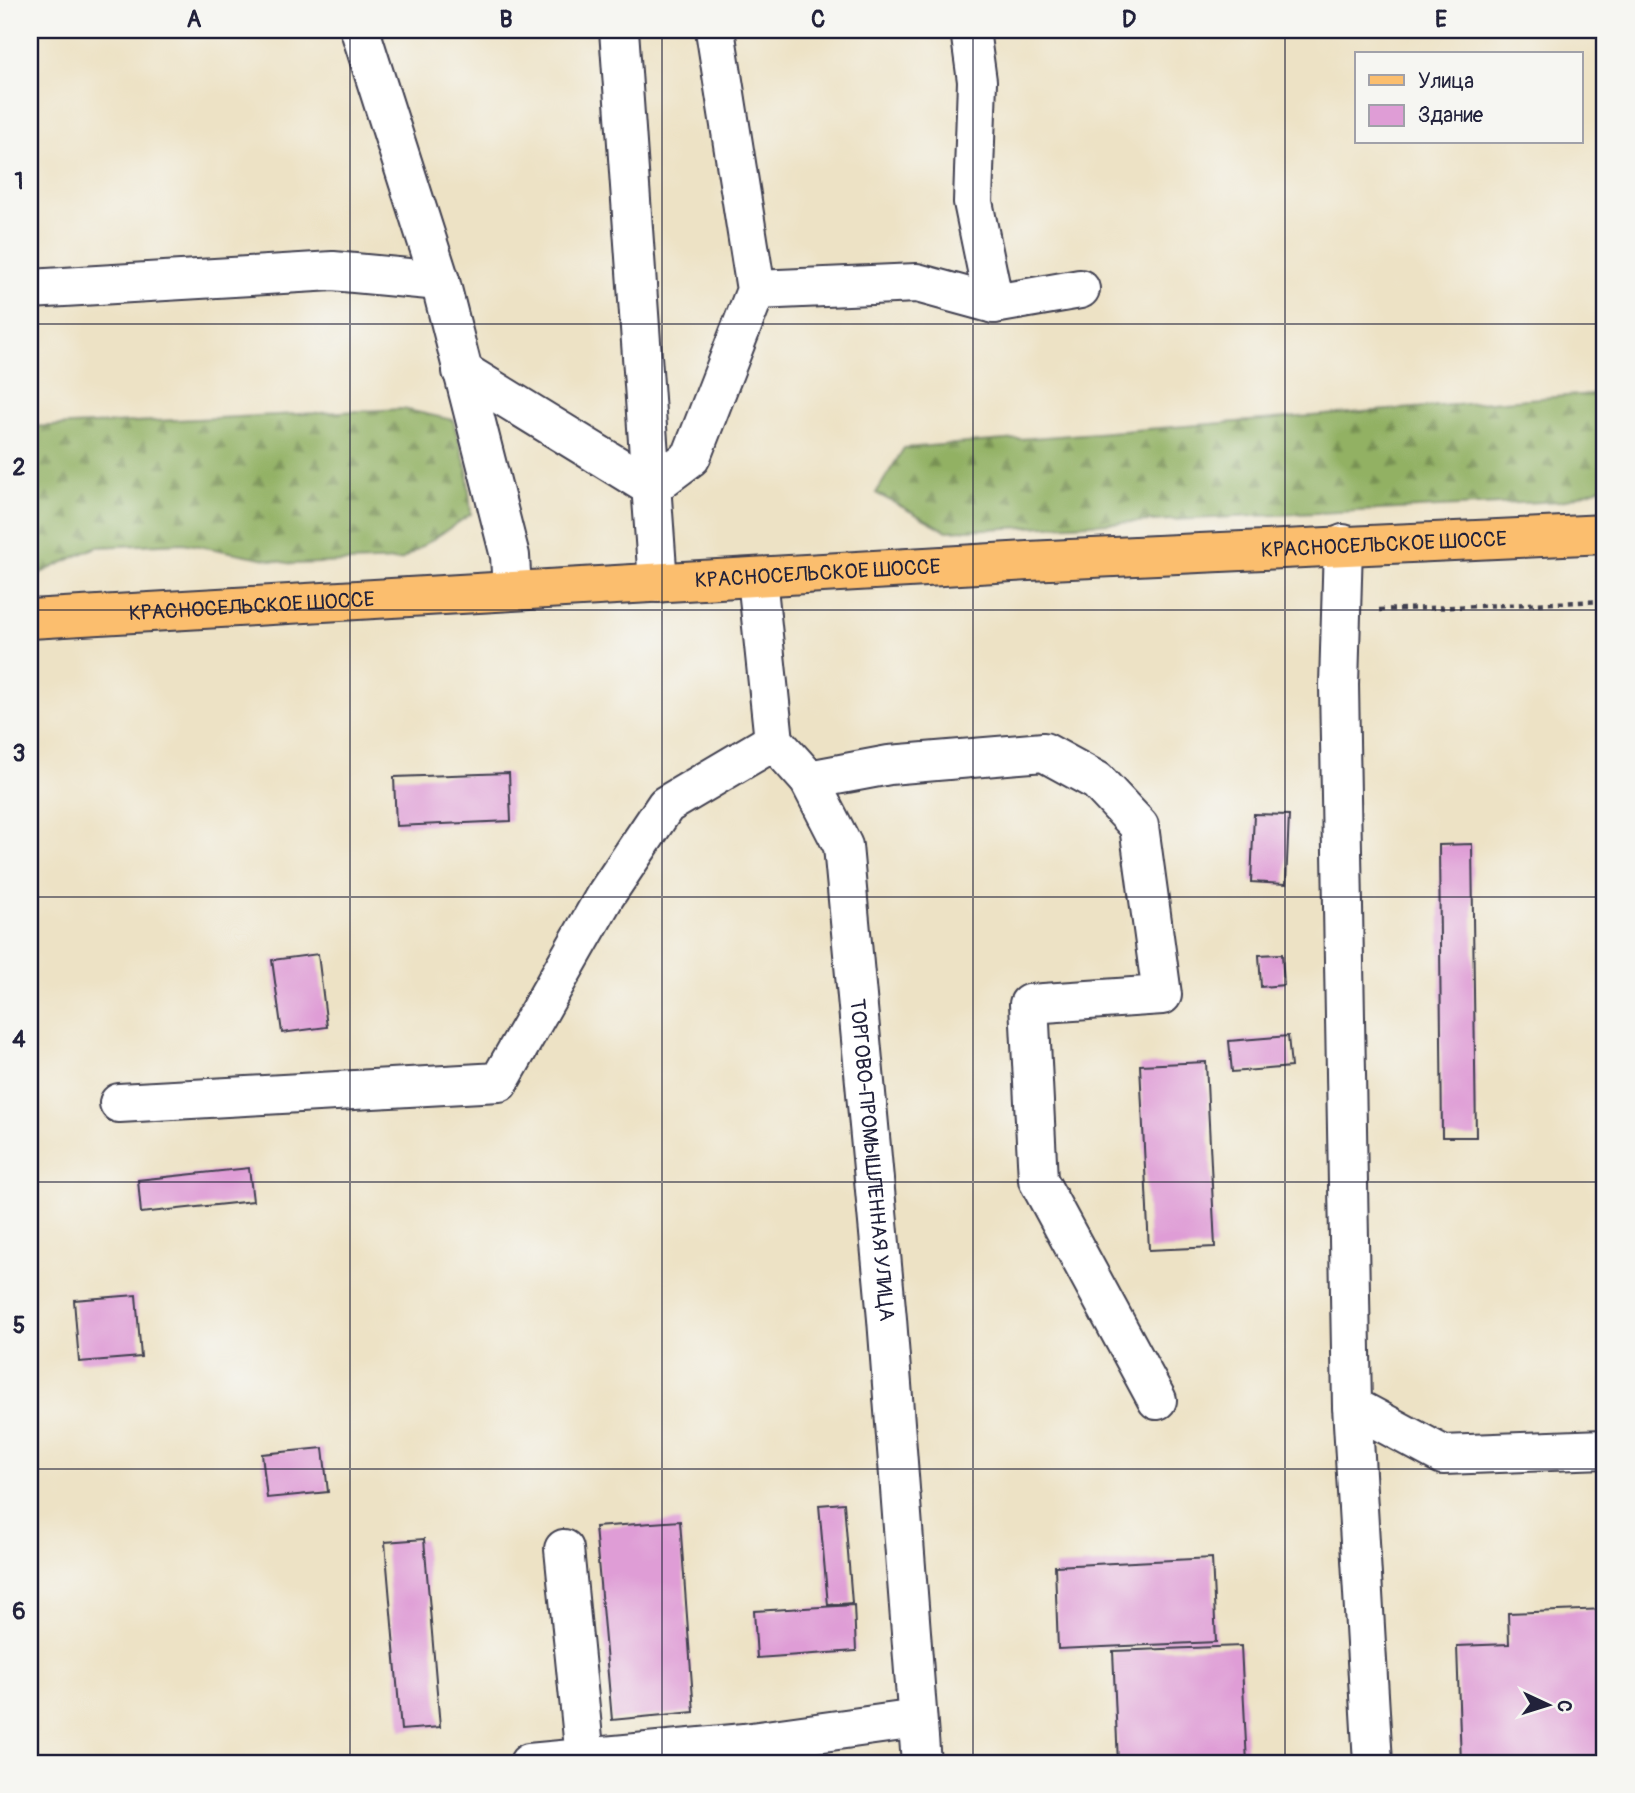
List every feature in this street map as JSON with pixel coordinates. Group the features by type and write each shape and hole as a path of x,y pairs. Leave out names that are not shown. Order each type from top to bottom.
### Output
{"main road":[{"name":"КРАСНОСЕЛЬСКОЕ ШОССЕ","path":"30,619 1343,544 1605,534"}],"street":[{"path":"360,30 440,281 510,556 512,590"},
{"path":"619,30 658,583"},
{"path":"651,487 691,457 756,290 715,30"},
{"path":"970,30 978,81 973,202 994,304"},
{"path":"30,289 333,271 440,281"},
{"path":"756,290 917,284 994,304 1080,289"},
{"path":"462,371 651,487"},
{"path":"1343,544 1339,685 1352,1406 1374,1763"},
{"path":"119,1103 499,1082 605,896 666,805 775,741 757,578"},
{"name":"ТОРГОВО-ПРОМЫШЛЕННАЯ УЛИЦА","path":"775,741 809,780 843,846 887,1319 921,1763"},
{"path":"809,780 889,765 1044,752 1097,781 1139,826 1162,995 1030,1004 1038,1180 1157,1400"},
{"path":"1352,1406 1443,1455 1605,1449"},
{"path":"564,1549 585,1758"},
{"path":"529,1763 585,1758 745,1753 917,1719"}],"path":[{"path":"1417,608 1605,601"}],"green space":[{"path":"1605,393 1605,486 1562,501 947,531 876,493 904,448"},
{"path":"403,409 453,420 467,469 471,514 401,560 293,564 183,543 96,547 30,578 30,427"}],"building":[{"path":"509,773 511,821 396,826 394,777"},
{"path":"1254,814 1289,815 1286,884 1251,882"},
{"path":"1472,844 1476,1137 1442,1137 1439,845"},
{"path":"318,954 327,1027 282,1033 272,960"},
{"path":"1282,954 1284,985 1261,987 1259,955"},
{"path":"1288,1036 1291,1067 1232,1072 1229,1041"},
{"path":"1206,1062 1215,1247 1149,1250 1140,1065"},
{"path":"249,1168 253,1201 141,1213 138,1180"},
{"path":"136,1295 141,1357 79,1362 74,1300"},
{"path":"323,1448 328,1492 267,1498 262,1454"},
{"path":"844,1503 852,1603 828,1605 819,1505"},
{"path":"680,1521 694,1712 612,1720 595,1527"},
{"path":"424,1539 440,1727 401,1730 385,1542"},
{"path":"1212,1558 1216,1642 1058,1649 1055,1566"},
{"path":"854,1605 856,1651 757,1658 754,1611"},
{"path":"1605,1609 1605,1763 1461,1763 1457,1646 1509,1644 1508,1613"},
{"path":"1241,1646 1247,1763 1118,1763 1113,1651"}]}
